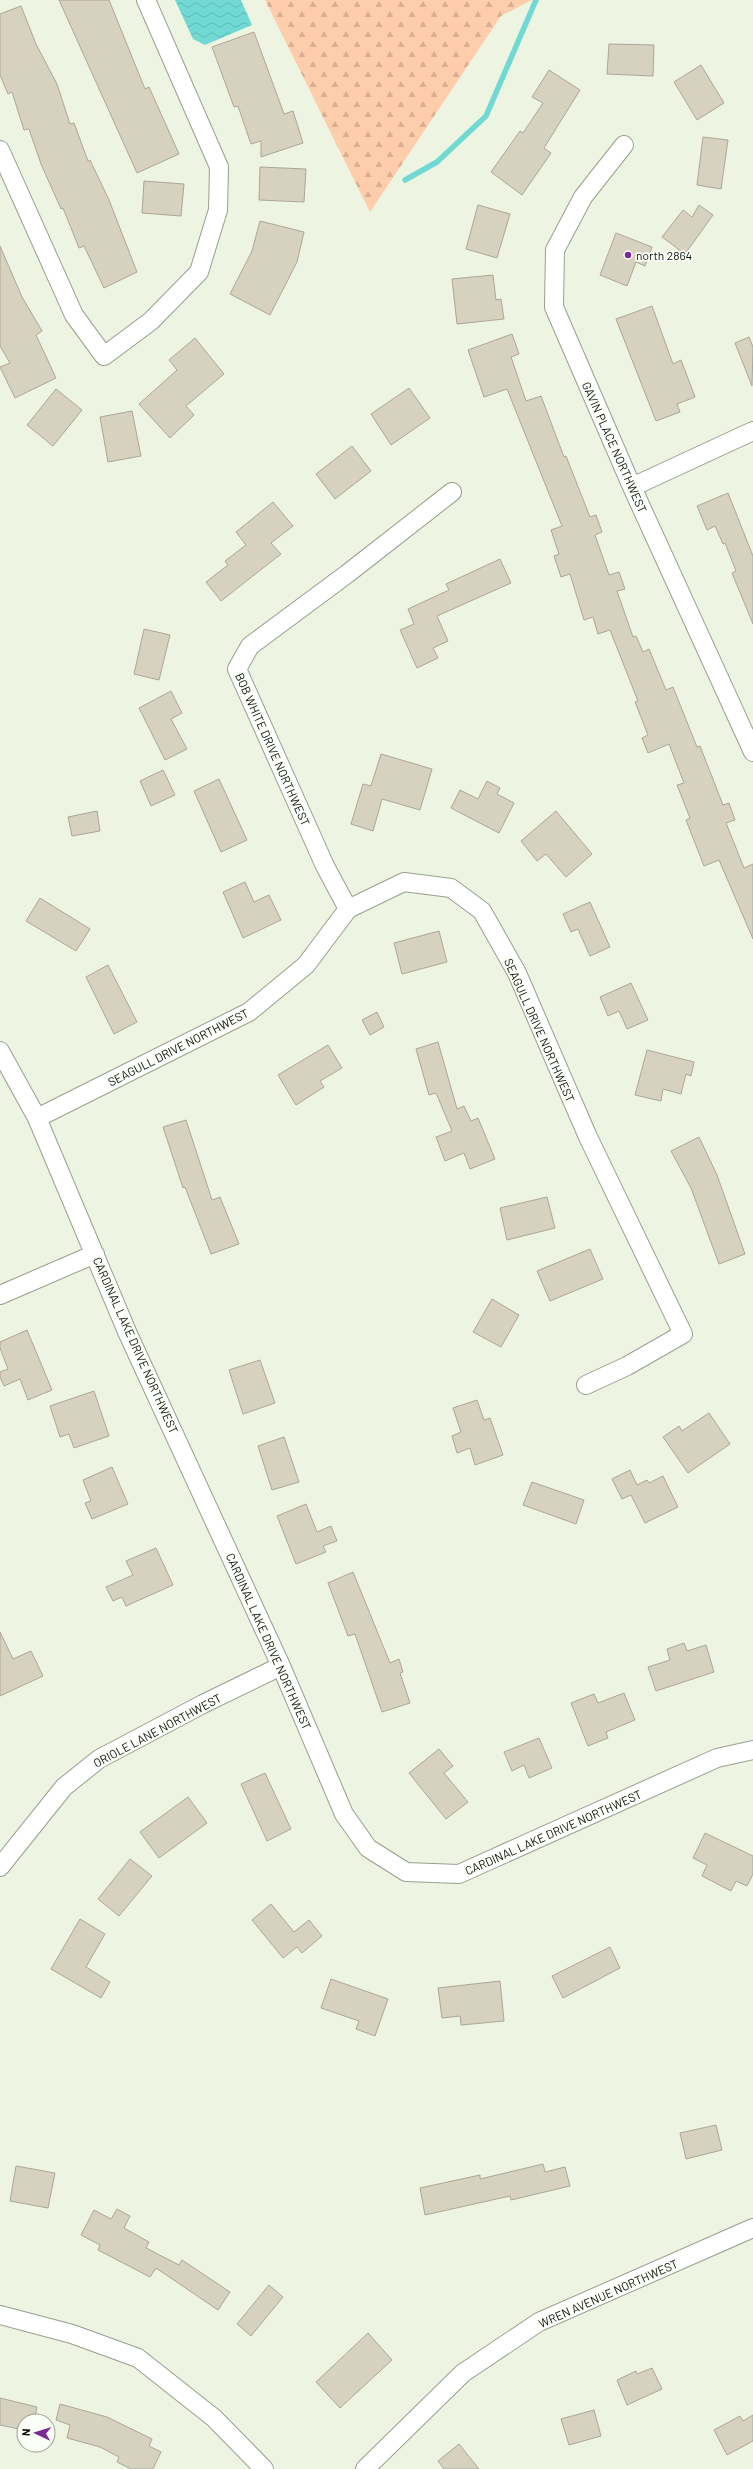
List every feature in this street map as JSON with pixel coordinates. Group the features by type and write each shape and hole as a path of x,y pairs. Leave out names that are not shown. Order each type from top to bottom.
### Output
{"street":[{"path":"0,150 74,315 104,356 150,321 199,272 218,210 219,167 146,0"},
{"name":"GAVIN PLACE NORTHWEST","path":"624,145 583,197 555,250 554,307 632,487 748,729 753,752"},
{"path":"632,487 753,431"},
{"name":"BOB WHITE DRIVE NORTHWEST","path":"348,909 325,866 237,668 250,646 348,574 452,492"},
{"name":"SEAGULL DRIVE NORTHWEST","path":"37,1118 249,1012 306,965 348,909 404,882 452,888 482,911 517,973 588,1137 683,1334 627,1366 586,1385"},
{"name":"CARDINAL LAKE DRIVE NORTHWEST","path":"0,1051 37,1118 96,1254 128,1334 281,1666 344,1814 368,1848 406,1872 459,1874 717,1758 753,1750"},
{"path":"0,1295 96,1254"},
{"name":"ORIOLE LANE NORTHWEST","path":"0,1867 64,1787 99,1759 203,1704 281,1666"},
{"name":"WREN AVENUE NORTHWEST","path":"365,2469 463,2374 539,2322 753,2228"},
{"path":"0,2315 72,2334 138,2358 214,2418 264,2469"}],"green space":[{"path":"265,0 532,0 501,16 370,212"}],"water":[{"path":"175,0 241,0 252,25 205,45 193,39"}],"building":[{"path":"59,0 109,0 145,89 149,87 179,154 137,173"},
{"path":"21,6 36,44 57,84 70,124 74,123 88,161 90,160 109,200 137,272 104,288 84,246 79,248 63,208 61,209 41,164 29,129 24,130 12,92 8,94 0,75 0,14"},
{"path":"254,32 284,114 293,111 303,143 261,157 261,141 251,144 238,106 234,107 212,47"},
{"path":"609,44 654,45 653,76 607,74"},
{"path":"701,65 724,103 697,120 674,82"},
{"path":"549,70 580,90 544,148 551,153 522,195 491,172 520,131 523,133 543,103 532,97"},
{"path":"703,137 728,140 721,189 697,185"},
{"path":"260,167 306,169 304,202 259,200"},
{"path":"144,181 184,184 181,216 142,213"},
{"path":"478,205 510,214 497,258 466,249"},
{"path":"699,205 713,215 685,254 662,237 683,210 692,217"},
{"path":"260,221 304,232 297,262 270,315 230,294 252,251"},
{"name":"north 2864","path":"616,233 652,247 645,266 636,262 627,286 600,275"},
{"path":"0,246 22,297 42,331 36,335 56,378 15,398 0,367 10,363 0,346"},
{"path":"493,275 496,300 501,299 504,319 457,324 452,279"},
{"path":"652,306 673,364 681,360 695,397 677,404 680,412 656,421 616,319"},
{"path":"512,334 519,354 511,357 526,401 541,396 564,457 566,456 590,517 596,515 602,532 595,535 609,575 619,572 625,589 617,591 633,637 636,636 643,652 649,649 666,690 673,687 697,747 700,746 723,805 729,803 735,820 726,823 744,868 753,864 753,939 719,860 704,866 686,820 690,818 677,785 684,783 669,744 648,753 642,738 648,735 635,702 638,701 610,630 598,634 593,617 584,620 570,574 561,577 554,556 559,554 551,530 562,526 507,389 484,397 468,350"},
{"path":"749,337 753,347 752,386 735,343"},
{"path":"195,338 224,374 186,406 194,415 170,438 139,404 177,370 169,360"},
{"path":"409,388 430,418 391,445 371,414"},
{"path":"56,389 82,410 53,446 27,425"},
{"path":"132,411 141,456 108,462 100,417"},
{"path":"352,446 371,471 335,499 316,474"},
{"path":"728,493 753,556 753,624 732,573 736,571 725,543 723,544 715,526 707,530 697,506"},
{"path":"273,502 293,526 271,543 281,554 221,601 206,582 228,565 225,561 246,545 236,532"},
{"path":"500,559 511,583 437,616 448,641 433,648 438,658 417,668 400,630 414,624 408,609 449,590 446,584"},
{"path":"144,629 170,635 159,680 134,674"},
{"path":"171,691 182,713 171,719 187,749 165,760 139,708"},
{"path":"381,754 432,769 420,810 382,799 373,831 351,824 363,784 371,786"},
{"path":"163,770 175,795 151,806 140,781"},
{"path":"219,779 247,840 221,852 194,791"},
{"path":"487,781 500,788 497,794 514,803 499,833 451,808 460,790 478,799"},
{"path":"97,811 100,831 72,836 68,817"},
{"path":"556,811 592,854 566,877 546,854 537,861 521,841"},
{"path":"245,882 254,902 269,895 281,920 243,938 223,892"},
{"path":"40,898 90,929 76,951 26,921"},
{"path":"590,902 610,947 590,956 578,929 571,932 563,914"},
{"path":"439,931 447,962 402,974 394,943"},
{"path":"108,965 137,1022 114,1034 86,977"},
{"path":"631,983 648,1020 627,1029 619,1011 608,1016 600,997"},
{"path":"377,1012 384,1027 370,1035 362,1020"},
{"path":"438,1042 457,1109 464,1106 471,1121 478,1118 495,1159 470,1169 464,1153 445,1161 436,1137 452,1131 436,1093 429,1095 416,1049"},
{"path":"328,1045 342,1068 320,1081 324,1087 296,1105 278,1075"},
{"path":"647,1050 694,1062 691,1076 686,1074 681,1094 663,1089 661,1101 635,1095"},
{"path":"186,1120 212,1200 220,1197 239,1244 211,1254 185,1187 183,1188 163,1127"},
{"path":"699,1137 717,1175 745,1254 719,1264 691,1188 671,1151"},
{"path":"547,1197 555,1228 507,1240 500,1208"},
{"path":"590,1249 603,1279 550,1301 537,1271"},
{"path":"492,1299 519,1315 501,1347 473,1332"},
{"path":"27,1330 52,1390 28,1400 20,1379 4,1386 0,1377 0,1372 8,1369 0,1348 0,1342"},
{"path":"260,1360 275,1403 243,1414 229,1370"},
{"path":"94,1391 109,1436 74,1448 69,1434 60,1437 50,1406"},
{"path":"477,1400 484,1420 490,1418 503,1455 475,1465 470,1448 457,1453 452,1436 461,1432 453,1408"},
{"path":"709,1413 730,1444 688,1473 663,1437 679,1426 682,1431"},
{"path":"284,1437 299,1482 272,1490 258,1446"},
{"path":"112,1467 128,1504 92,1519 85,1503 91,1501 83,1480"},
{"path":"630,1470 637,1485 647,1480 649,1483 663,1476 678,1507 645,1523 631,1495 622,1499 612,1479"},
{"path":"532,1482 584,1500 576,1524 523,1505"},
{"path":"306,1504 317,1532 331,1526 337,1541 323,1546 326,1552 296,1564 277,1516"},
{"path":"156,1548 173,1585 126,1606 122,1597 113,1601 106,1587 133,1575 126,1561"},
{"path":"353,1572 390,1663 399,1659 403,1672 400,1673 410,1703 382,1712 355,1634 348,1636 328,1583"},
{"path":"0,1632 13,1659 31,1651 43,1676 0,1696"},
{"path":"684,1643 687,1651 706,1645 714,1672 656,1691 648,1667 670,1660 667,1649"},
{"path":"624,1693 635,1720 606,1732 608,1738 588,1746 571,1703 594,1694 598,1703"},
{"path":"539,1738 552,1768 529,1778 524,1765 512,1771 504,1752"},
{"path":"439,1749 453,1766 444,1773 468,1802 446,1819 409,1773"},
{"path":"265,1773 291,1829 267,1841 241,1784"},
{"path":"188,1797 207,1823 159,1858 140,1832"},
{"path":"705,1833 753,1856 753,1874 747,1886 736,1881 731,1891 702,1876 707,1865 693,1858"},
{"path":"130,1859 152,1876 119,1916 98,1899"},
{"path":"271,1904 294,1932 309,1920 322,1936 302,1953 297,1947 283,1958 252,1920"},
{"path":"80,1919 105,1934 86,1967 110,1982 101,1998 51,1969"},
{"path":"610,1947 620,1968 563,1998 552,1976"},
{"path":"331,1979 388,1999 375,2036 356,2029 359,2021 321,2008"},
{"path":"500,1981 504,2021 461,2025 460,2016 442,2018 438,1988"},
{"path":"716,2125 722,2150 686,2159 680,2133"},
{"path":"543,2164 545,2172 565,2167 570,2186 511,2200 510,2196 425,2215 420,2188 480,2175 480,2179"},
{"path":"16,2166 55,2173 48,2208 10,2201"},
{"path":"117,2209 130,2216 124,2228 149,2242 146,2248 179,2265 182,2260 230,2292 218,2310 156,2268 150,2277 98,2250 100,2245 81,2235 94,2210 111,2219"},
{"path":"269,2285 283,2297 251,2336 237,2324"},
{"path":"368,2333 392,2360 340,2408 316,2382"},
{"path":"652,2368 662,2389 627,2405 617,2380 636,2371 637,2374"},
{"path":"0,2398 37,2407 36,2413 16,2413 16,2428 0,2425"},
{"path":"60,2404 107,2417 152,2439 149,2446 161,2452 153,2469 131,2469 117,2462 119,2457 100,2447 67,2438 70,2425 56,2420"},
{"path":"594,2410 601,2436 569,2445 561,2419"},
{"path":"753,2415 753,2441 727,2455 714,2430 740,2416 743,2421"},
{"path":"459,2444 479,2469 444,2469 438,2461"}],"waterway":[{"path":"405,180 437,162 486,116 536,0"}],"place":[{"name":"north 2864","path":"628,255"}]}
